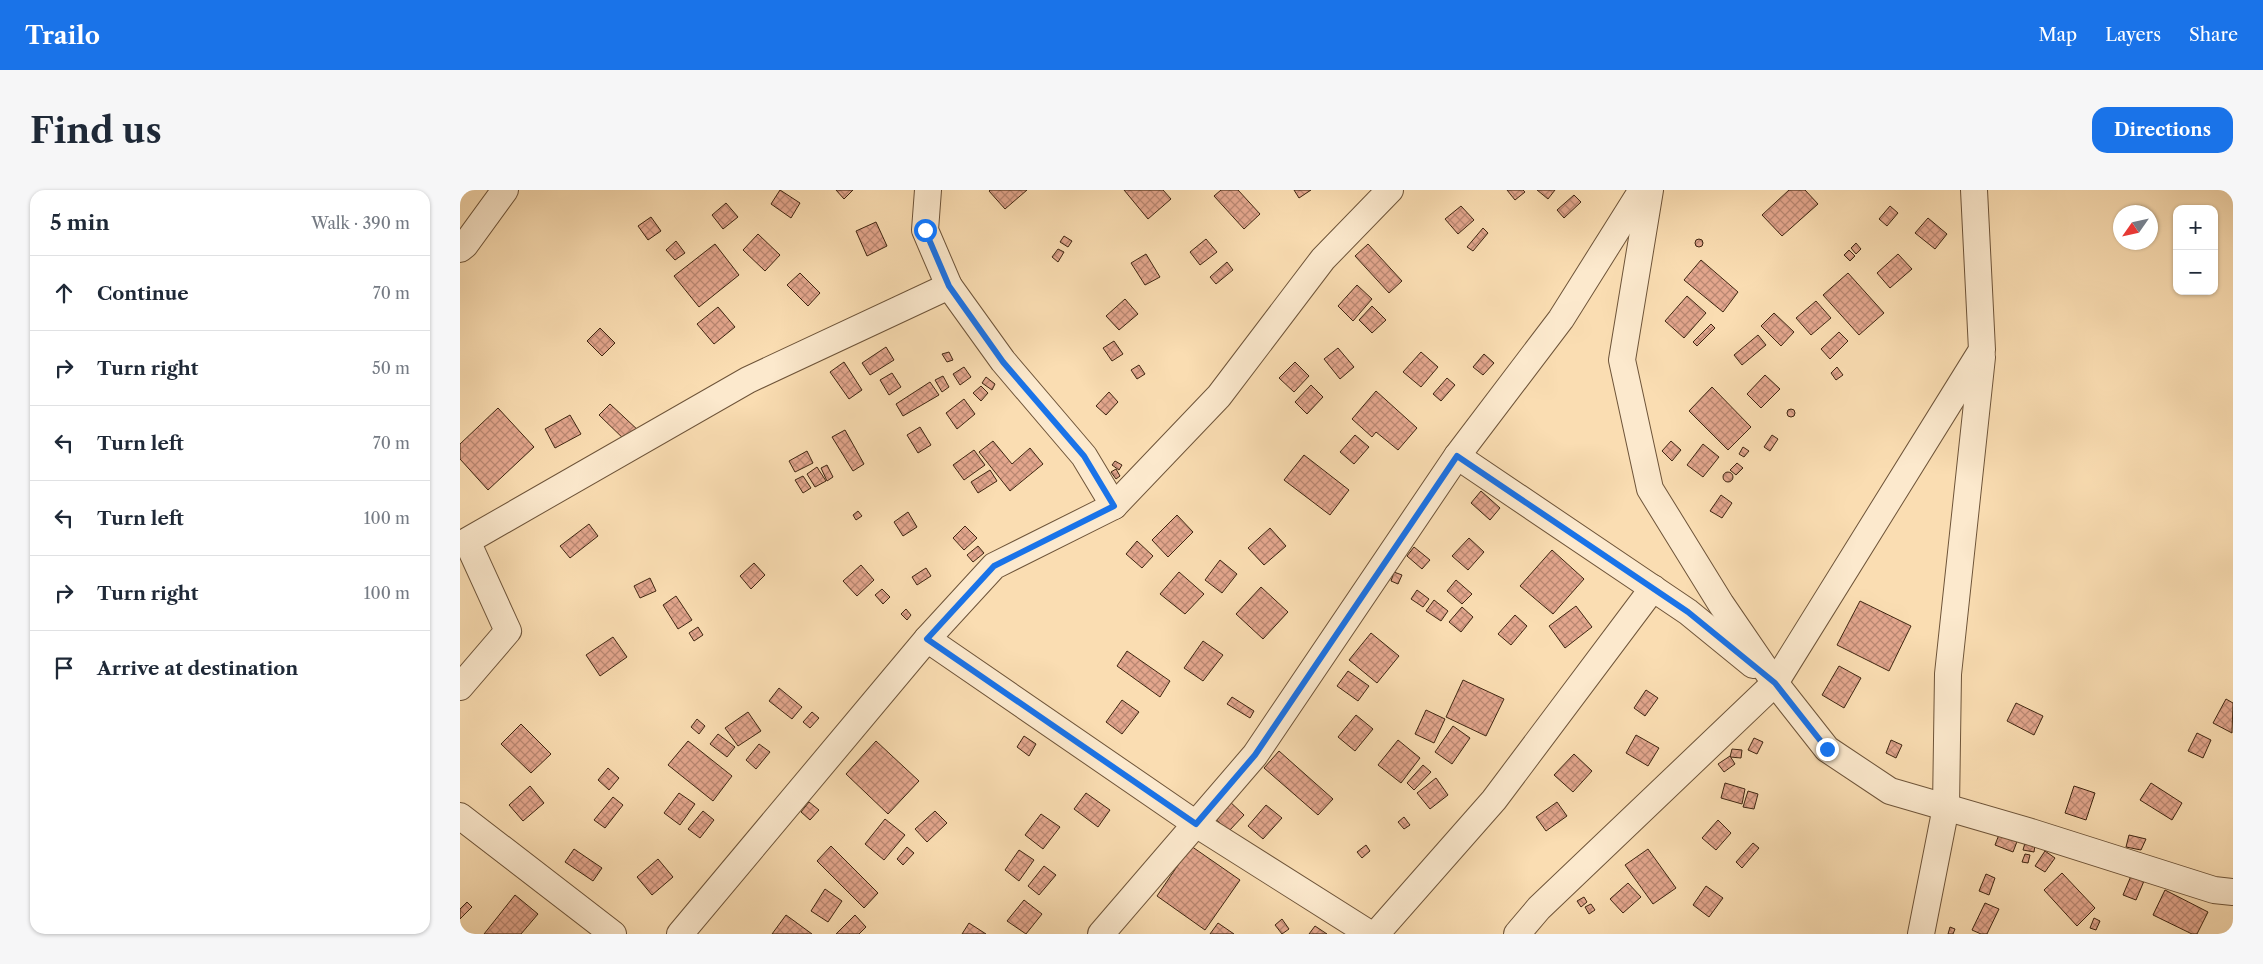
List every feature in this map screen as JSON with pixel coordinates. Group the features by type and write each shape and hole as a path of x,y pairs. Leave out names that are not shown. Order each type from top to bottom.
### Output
{"street":[{"path":"460,249 465,245 505,190"},
{"path":"928,190 925,230 949,286 1003,362 1084,456 1114,506"},
{"path":"680,934 927,639 994,566 1114,506 1219,396 1323,259 1390,190"},
{"path":"1101,934 1255,755 1457,456 1561,318 1642,190"},
{"path":"1650,190 1622,360 1650,489 1721,604 1775,683 1827,749 1890,791 2214,890 2233,892"},
{"path":"1921,934 1946,808 1948,674 1982,350 1974,190"},
{"path":"460,687 508,632 467,541 748,380 949,286"},
{"path":"1517,934 1538,908 1775,683 1982,350"},
{"path":"1457,456 1688,612 1775,683"},
{"path":"1376,934 1494,800 1653,588"},
{"path":"927,639 1196,824 1370,934"},
{"path":"460,816 613,934"}],"building":[{"path":"780,190 800,203 791,218 771,204"},
{"path":"836,190 853,190 844,199"},
{"path":"990,190 1027,190 1005,209"},
{"path":"1124,190 1163,190 1171,199 1148,219"},
{"path":"1221,190 1238,190 1260,214 1244,229 1214,196"},
{"path":"1294,190 1311,190 1299,198"},
{"path":"1507,190 1523,190 1525,192 1515,200"},
{"path":"1537,190 1555,190 1548,199"},
{"path":"1789,190 1805,190 1818,204 1782,236 1762,215"},
{"path":"1574,195 1581,202 1564,218 1557,210"},
{"path":"726,203 738,217 723,229 712,215"},
{"path":"1461,206 1474,220 1458,234 1445,219"},
{"path":"1890,206 1898,213 1887,226 1879,219"},
{"path":"651,217 661,231 648,240 638,226"},
{"path":"1928,218 1947,234 1935,249 1915,233"},
{"path":"876,222 887,246 867,256 856,231"},
{"path":"1483,228 1488,233 1473,251 1467,247"},
{"path":"758,234 780,255 765,271 743,250"},
{"path":"1064,236 1072,241 1068,247 1060,242"},
{"path":"1206,239 1217,252 1200,265 1190,252"},
{"path":"1699,239 1703,243 1699,247 1695,243"},
{"path":"676,241 685,253 675,260 666,250"},
{"path":"1856,243 1861,249 1856,254 1851,248"},
{"path":"715,244 739,275 699,307 674,276"},
{"path":"1368,244 1402,281 1389,293 1355,256"},
{"path":"1058,249 1064,252 1058,262 1052,257"},
{"path":"1849,250 1855,256 1850,261 1844,255"},
{"path":"1146,254 1160,277 1145,285 1131,263"},
{"path":"1898,254 1912,269 1890,288 1877,273"},
{"path":"1701,260 1738,292 1723,312 1684,280"},
{"path":"1227,262 1233,270 1216,284 1210,277"},
{"path":"800,273 820,293 808,306 787,285"},
{"path":"1848,273 1884,313 1859,335 1823,295"},
{"path":"1357,285 1372,299 1353,321 1338,306"},
{"path":"1687,296 1706,313 1684,338 1665,321"},
{"path":"1125,299 1138,314 1119,330 1106,316"},
{"path":"1816,301 1831,318 1811,335 1796,318"},
{"path":"1372,306 1386,320 1372,333 1359,320"},
{"path":"718,307 735,327 714,344 697,324"},
{"path":"1774,313 1794,332 1781,346 1761,326"},
{"path":"1711,324 1715,328 1697,346 1693,342"},
{"path":"600,328 615,343 602,356 587,341"},
{"path":"1839,332 1848,341 1830,359 1821,349"},
{"path":"1758,335 1766,345 1742,365 1734,355"},
{"path":"1114,341 1123,354 1112,361 1103,348"},
{"path":"886,347 894,360 870,375 862,363"},
{"path":"1338,348 1354,367 1340,379 1324,359"},
{"path":"949,352 953,360 947,362 942,354"},
{"path":"1421,352 1438,367 1421,387 1403,372"},
{"path":"1484,354 1494,363 1483,375 1473,367"},
{"path":"844,362 862,390 849,399 830,372"},
{"path":"1295,362 1309,376 1294,392 1279,378"},
{"path":"1139,365 1145,374 1137,379 1131,370"},
{"path":"964,367 971,377 960,385 953,374"},
{"path":"1837,367 1843,375 1836,380 1831,373"},
{"path":"892,373 901,387 889,395 880,380"},
{"path":"1765,375 1780,389 1761,408 1747,394"},
{"path":"943,376 949,387 942,392 935,380"},
{"path":"986,377 995,384 992,390 982,383"},
{"path":"1447,378 1455,385 1441,401 1433,394"},
{"path":"930,382 939,395 903,416 896,404"},
{"path":"1311,385 1323,397 1307,414 1295,402"},
{"path":"981,386 988,393 981,401 973,393"},
{"path":"1712,387 1751,427 1728,450 1689,411"},
{"path":"1376,391 1417,428 1398,450 1376,432 1372,437 1352,419"},
{"path":"1109,392 1118,402 1106,415 1096,406"},
{"path":"964,399 975,414 957,429 946,413"},
{"path":"610,404 640,432 629,444 599,415"},
{"path":"498,408 534,447 488,490 460,459 460,444"},
{"path":"1791,409 1795,413 1791,417 1787,413"},
{"path":"570,415 581,434 555,448 545,429"},
{"path":"920,427 931,445 918,453 907,435"},
{"path":"845,430 864,464 853,471 832,437"},
{"path":"1355,435 1369,447 1354,464 1340,452"},
{"path":"1772,435 1778,439 1770,451 1764,447"},
{"path":"993,441 1012,464 1030,448 1043,464 1010,491 979,452"},
{"path":"1671,441 1681,450 1672,461 1662,451"},
{"path":"1703,444 1719,457 1703,477 1687,465"},
{"path":"1743,447 1749,451 1744,457 1739,454"},
{"path":"974,450 985,465 964,480 953,465"},
{"path":"807,451 813,463 795,472 789,461"},
{"path":"1304,455 1349,490 1330,515 1284,480"},
{"path":"1115,461 1122,465 1119,470 1112,465"},
{"path":"1737,463 1743,468 1736,475 1730,470"},
{"path":"827,465 833,477 827,481 821,468"},
{"path":"817,467 826,481 815,487 807,474"},
{"path":"1116,469 1120,476 1116,479 1111,472"},
{"path":"990,470 997,481 978,493 971,482"},
{"path":"1726,472 1730,472 1733,477 1732,481 1726,482 1723,479 1723,475"},
{"path":"803,476 811,488 803,493 795,480"},
{"path":"1481,491 1500,508 1490,520 1471,503"},
{"path":"1721,495 1732,503 1722,518 1710,511"},
{"path":"858,511 862,516 856,520 853,515"},
{"path":"908,512 917,527 903,536 894,522"},
{"path":"1177,515 1193,532 1168,557 1152,540"},
{"path":"589,524 598,536 570,558 560,546"},
{"path":"965,526 977,538 964,550 953,538"},
{"path":"1270,528 1286,546 1264,565 1248,548"},
{"path":"1469,538 1484,552 1468,570 1452,556"},
{"path":"1137,541 1153,556 1142,568 1126,554"},
{"path":"978,546 984,553 973,562 967,555"},
{"path":"1414,547 1430,560 1422,569 1407,556"},
{"path":"1552,550 1584,579 1553,614 1520,586"},
{"path":"1220,560 1237,574 1222,593 1205,580"},
{"path":"754,563 765,575 751,589 740,576"},
{"path":"861,565 874,580 857,596 843,581"},
{"path":"926,568 931,576 917,585 912,577"},
{"path":"1179,572 1204,594 1185,614 1160,594"},
{"path":"1394,572 1402,575 1398,584 1391,581"},
{"path":"650,578 656,591 640,598 634,586"},
{"path":"1456,580 1472,594 1462,604 1447,591"},
{"path":"1261,587 1288,612 1263,639 1236,614"},
{"path":"882,589 890,597 883,604 875,595"},
{"path":"1417,590 1429,599 1423,607 1411,599"},
{"path":"676,596 692,620 678,629 663,605"},
{"path":"1434,600 1448,611 1441,621 1426,611"},
{"path":"1860,601 1911,626 1889,671 1837,645"},
{"path":"1576,606 1592,627 1565,648 1549,626"},
{"path":"1462,607 1473,617 1461,632 1449,622"},
{"path":"906,609 911,615 907,620 901,614"},
{"path":"1515,615 1527,626 1511,645 1498,634"},
{"path":"698,627 703,635 694,641 689,633"},
{"path":"1371,633 1399,656 1377,683 1349,660"},
{"path":"613,637 627,657 600,676 586,655"},
{"path":"1203,641 1223,655 1203,681 1184,668"},
{"path":"1127,651 1170,681 1160,697 1117,666"},
{"path":"1839,666 1861,678 1844,708 1822,695"},
{"path":"1348,671 1369,686 1358,701 1337,686"},
{"path":"1463,680 1504,699 1486,736 1446,717"},
{"path":"779,688 802,707 792,719 769,701"},
{"path":"1646,690 1658,698 1645,716 1634,708"},
{"path":"1232,697 1254,711 1250,718 1227,704"},
{"path":"2226,699 2233,703 2232,733 2213,723"},
{"path":"1122,700 1139,712 1122,734 1106,722"},
{"path":"2016,703 2043,716 2034,735 2007,721"},
{"path":"1426,710 1445,719 1434,743 1415,734"},
{"path":"748,712 761,731 738,746 725,728"},
{"path":"812,712 819,718 810,728 803,722"},
{"path":"1356,715 1373,729 1355,751 1338,737"},
{"path":"697,719 705,726 699,734 691,727"},
{"path":"521,724 551,754 531,773 501,744"},
{"path":"1453,726 1470,738 1452,764 1435,752"},
{"path":"2197,733 2211,740 2203,758 2188,751"},
{"path":"718,734 735,747 727,757 710,744"},
{"path":"1636,735 1659,748 1648,766 1626,753"},
{"path":"1024,736 1036,744 1029,756 1017,747"},
{"path":"1754,738 1763,742 1757,754 1748,750"},
{"path":"1398,740 1420,758 1401,783 1378,765"},
{"path":"1891,740 1902,745 1896,758 1886,753"},
{"path":"688,741 732,776 713,801 668,765"},
{"path":"876,741 919,781 888,814 846,774"},
{"path":"759,744 770,752 756,769 746,760"},
{"path":"1732,749 1742,750 1741,758 1730,757"},
{"path":"1279,751 1333,799 1318,815 1264,768"},
{"path":"1574,754 1592,771 1573,792 1554,775"},
{"path":"1730,756 1735,764 1724,772 1718,764"},
{"path":"1423,765 1431,772 1414,790 1407,783"},
{"path":"608,768 619,778 609,790 598,780"},
{"path":"1436,778 1448,795 1430,809 1417,793"},
{"path":"1725,783 1745,789 1742,804 1721,798"},
{"path":"2151,783 2182,803 2172,820 2140,800"},
{"path":"530,786 544,803 523,821 509,805"},
{"path":"2074,786 2095,793 2086,820 2065,813"},
{"path":"1748,791 1758,794 1754,809 1743,807"},
{"path":"679,793 695,804 680,825 664,813"},
{"path":"1086,793 1110,810 1098,827 1074,809"},
{"path":"613,797 623,805 605,828 594,820"},
{"path":"1227,799 1244,815 1229,831 1212,816"},
{"path":"809,802 819,810 810,820 801,812"},
{"path":"1557,802 1567,816 1546,831 1536,817"},
{"path":"1266,805 1282,818 1263,839 1248,826"},
{"path":"703,811 714,820 700,838 688,829"},
{"path":"935,811 947,823 927,842 915,829"},
{"path":"1041,814 1060,827 1043,849 1025,835"},
{"path":"1404,817 1410,825 1404,829 1398,822"},
{"path":"885,819 905,835 884,860 865,844"},
{"path":"1718,820 1731,833 1716,850 1702,838"},
{"path":"2000,832 2018,839 2013,852 1995,845"},
{"path":"2129,835 2146,839 2141,850 2126,847"},
{"path":"1753,843 1759,848 1742,868 1736,862"},
{"path":"2025,843 2035,845 2034,852 2023,850"},
{"path":"1366,845 1370,851 1362,858 1357,852"},
{"path":"831,846 878,893 864,908 817,861"},
{"path":"1191,846 1240,880 1205,930 1157,896"},
{"path":"907,847 914,853 903,865 897,859"},
{"path":"574,849 602,868 593,881 565,862"},
{"path":"1648,849 1676,888 1653,904 1625,865"},
{"path":"1019,850 1034,860 1019,881 1005,870"},
{"path":"2045,851 2055,858 2045,872 2035,866"},
{"path":"2025,854 2030,855 2028,863 2022,862"},
{"path":"658,859 673,877 652,895 637,877"},
{"path":"1044,866 1056,875 1039,895 1028,886"},
{"path":"2062,873 2095,908 2077,926 2044,890"},
{"path":"1986,874 1995,878 1989,895 1979,891"},
{"path":"2131,876 2144,881 2136,900 2123,895"},
{"path":"1628,883 1641,897 1623,913 1610,899"},
{"path":"1706,886 1723,898 1709,917 1693,905"},
{"path":"825,889 842,901 828,922 811,911"},
{"path":"2165,890 2208,912 2197,934 2192,934 2153,915"},
{"path":"515,895 538,914 521,934 484,934"},
{"path":"1584,897 1587,902 1581,907 1577,901"},
{"path":"1024,900 1042,914 1026,934 1007,921"},
{"path":"467,902 472,907 460,919 460,909"},
{"path":"1985,903 1999,909 1987,934 1981,934 1972,930"},
{"path":"1591,904 1595,910 1589,914 1585,907"},
{"path":"786,915 812,934 772,934"},
{"path":"855,915 866,927 859,934 836,934"},
{"path":"2094,918 2100,921 2096,930 2090,928"},
{"path":"1282,919 1289,929 1282,934 1275,925"},
{"path":"969,923 986,934 962,934"},
{"path":"1218,923 1234,934 1210,934"},
{"path":"1315,926 1327,934 1309,934"},
{"path":"1950,927 1955,929 1953,934 1948,934"}],"route":[{"path":"925,230 949,286 1003,362 1084,456 1114,506 994,566 927,639 1196,824 1255,755 1457,456 1688,612 1775,683 1827,749"}]}
